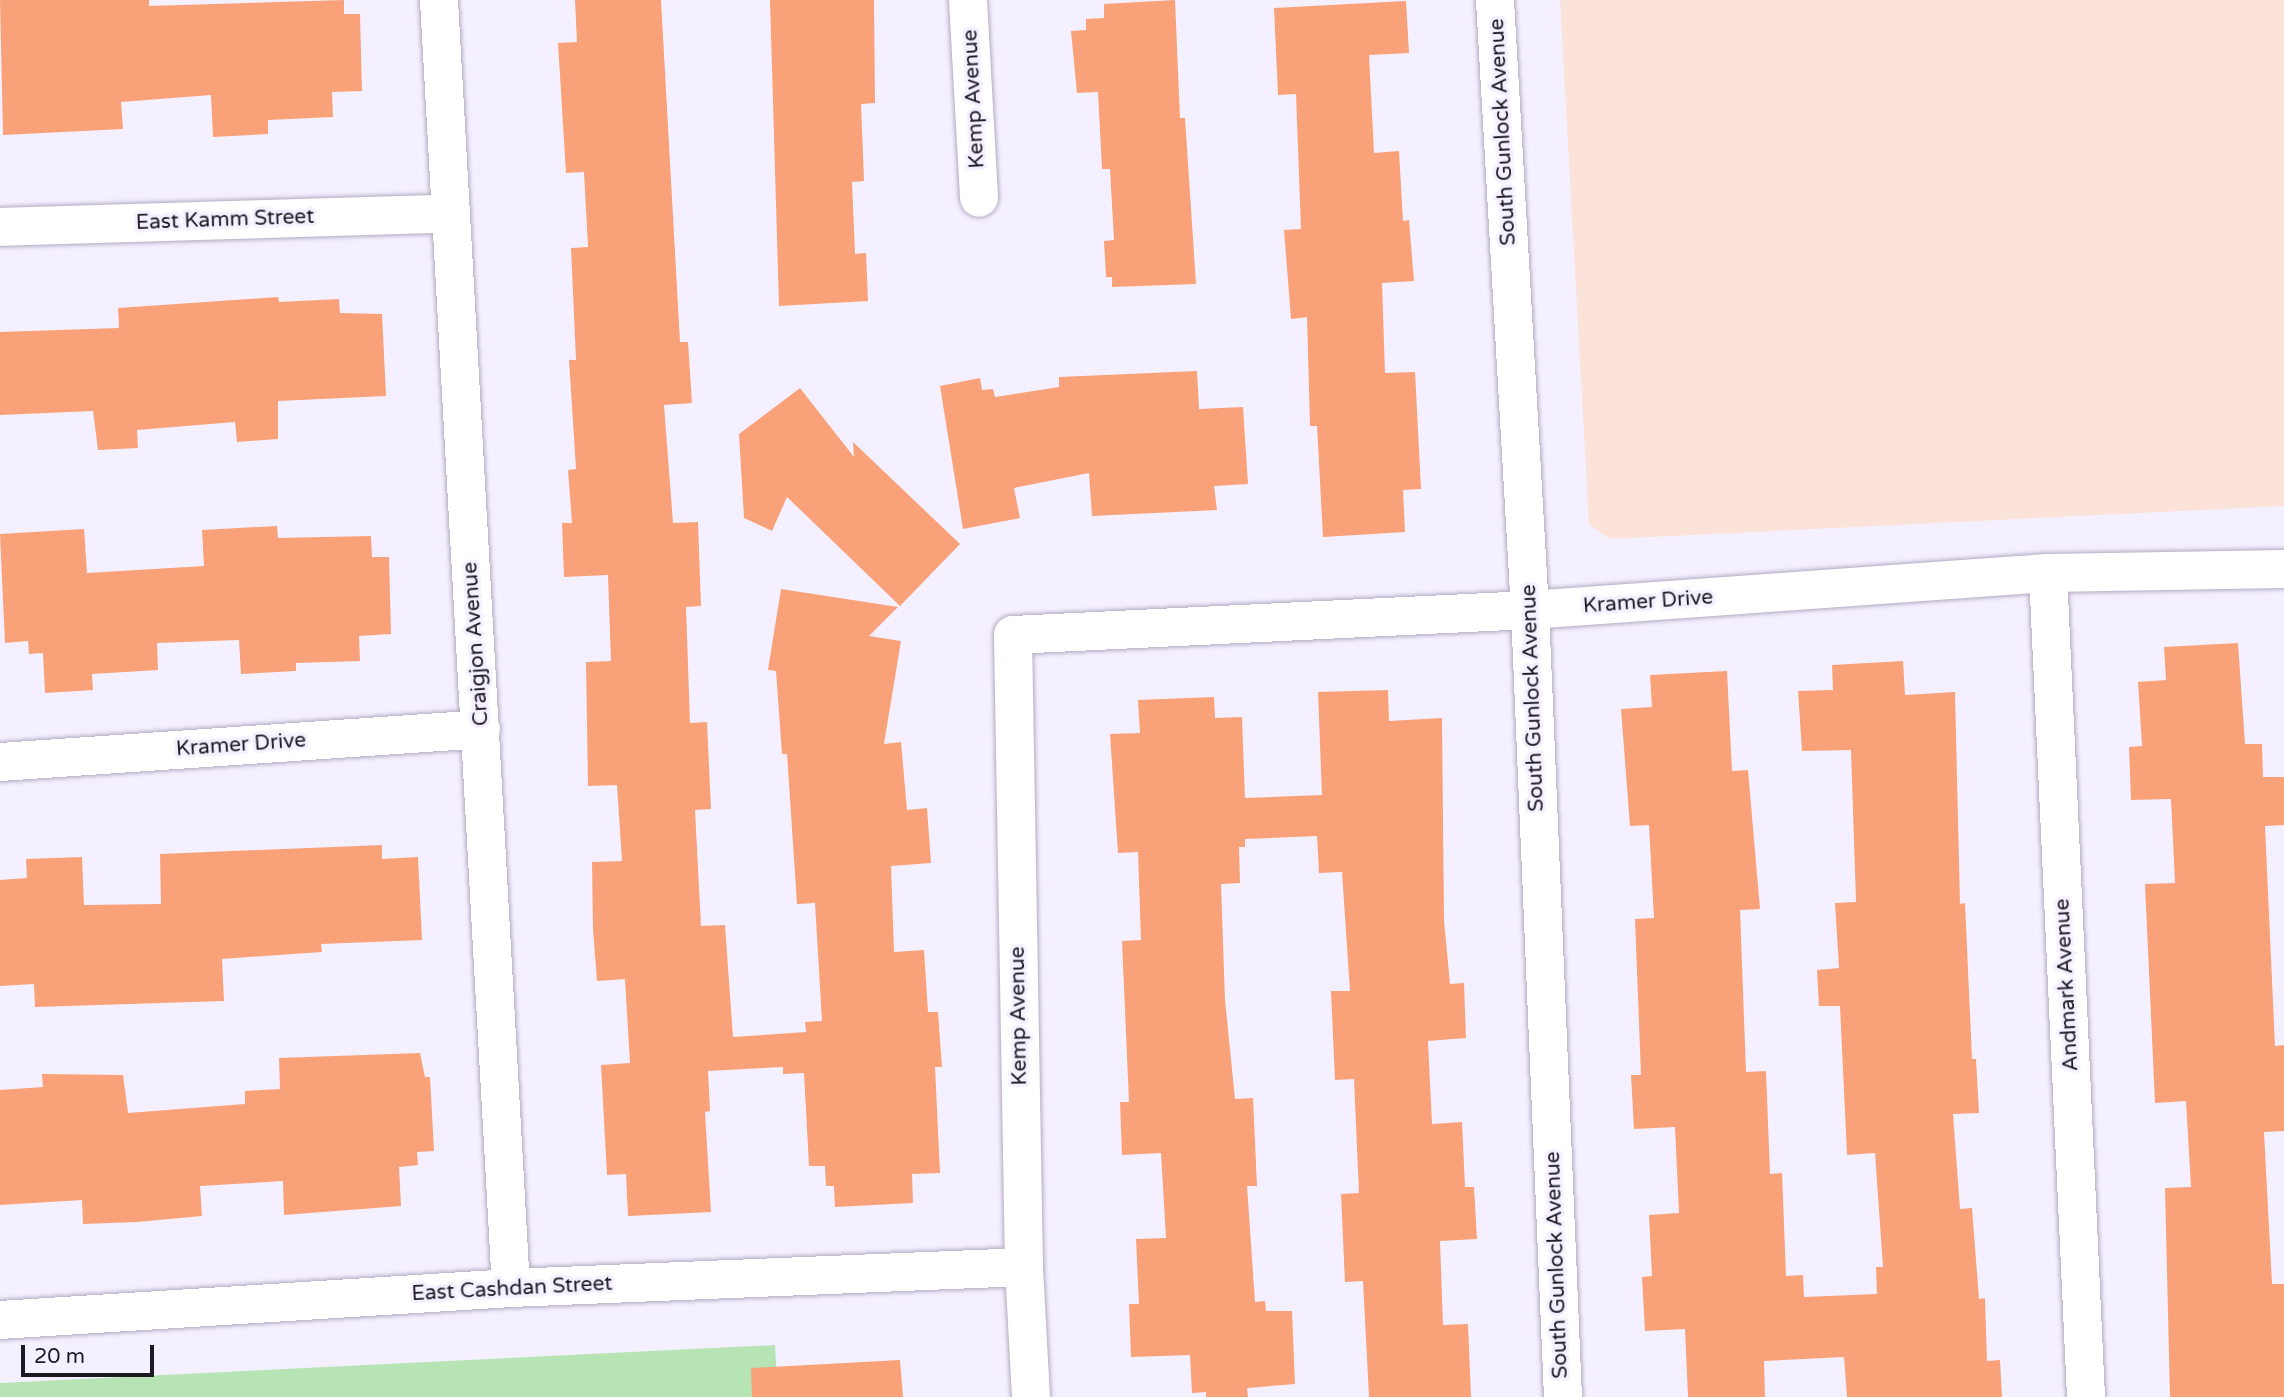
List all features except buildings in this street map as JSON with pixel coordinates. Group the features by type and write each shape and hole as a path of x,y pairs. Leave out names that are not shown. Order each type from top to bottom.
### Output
{"street":[{"name":"Craigjon Avenue","path":"439,0 511,1288"},
{"name":"Kemp Avenue","path":"968,0 979,198"},
{"name":"South Gunlock Avenue","path":"1495,0 1530,610 1563,1397"},
{"name":"East Kamm Street","path":"0,227 449,214"},
{"name":"Kramer Drive","path":"1013,635 1530,610 2048,573 2284,569"},
{"name":"Andmark Avenue","path":"2048,573 2086,1397"},
{"name":"Kemp Avenue","path":"1013,635 1024,1267 1031,1397"},
{"name":"Kramer Drive","path":"0,762 481,729"},
{"name":"East Cashdan Street","path":"0,1320 511,1288 1024,1267"}],"shaded area":[{"path":"1560,0 2284,0 2284,506 1610,539 1589,524"}],"green space":[{"path":"775,1345 778,1397 0,1397 0,1383"}]}
